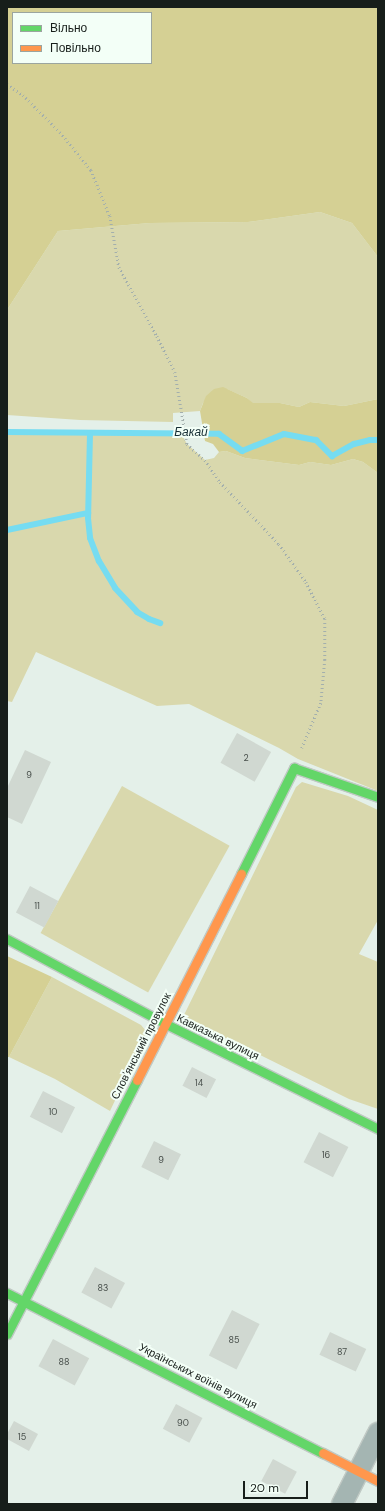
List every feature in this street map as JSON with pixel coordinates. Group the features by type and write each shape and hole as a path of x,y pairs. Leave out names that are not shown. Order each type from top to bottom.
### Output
{"street":[{"path":"294,768 378,797"},
{"name":"Слов'янський провулок","path":"7,1334 166,1024 294,768"},
{"name":"Кавказька вулиця","path":"7,939 166,1024 378,1130"},
{"name":"Українських воїнів вулиця","path":"7,1293 378,1481"},
{"path":"342,1504 378,1433"}],"path":[{"path":"7,84 23,95 60,132 91,170 110,216 119,267 175,372 187,444 205,460 220,482 279,544 306,582 325,619 325,660 321,703 294,768"}],"green space":[{"path":"320,212 352,223 378,257 378,399 344,406 310,402 299,407 280,403 252,403 247,398 227,389 203,403 200,411 173,413 173,422 80,420 7,415 7,310 58,231 150,223 248,222"},
{"path":"7,432 182,435 187,444 205,460 214,458 219,452 226,451 245,458 299,465 310,462 331,465 353,459 363,462 378,473 378,791 298,759 279,748 189,704 157,706 36,652 12,702 7,701"},
{"path":"302,782 348,796 378,810 378,920 359,954 378,962 378,1109 349,1099 183,1017 296,787"},
{"path":"122,786 230,846 148,993 41,933"},
{"path":"52,977 141,1025 146,1031 142,1044 110,1111 55,1079 9,1057"}],"shaded area":[{"path":"7,7 378,7 378,257 352,223 320,212 248,222 150,223 58,231 7,310"},
{"path":"223,387 247,398 253,403 280,403 299,407 310,402 344,406 378,399 378,473 363,462 353,459 331,465 310,462 299,465 245,458 226,451 219,452 213,444 205,441 200,411 206,396 214,389"},
{"path":"7,956 52,977 9,1057 7,1057"}],"building":[{"path":"237,733 271,752 255,782 221,763"},
{"path":"25,750 51,762 22,824 7,817 7,788"},
{"path":"30,886 58,901 44,928 16,912"},
{"path":"192,1067 216,1079 207,1098 182,1086"},
{"path":"43,1091 75,1107 62,1133 30,1117"},
{"path":"319,1132 348,1147 333,1177 304,1162"},
{"path":"154,1141 181,1154 168,1180 141,1167"},
{"path":"95,1267 125,1283 111,1309 81,1293"},
{"path":"232,1310 260,1324 236,1370 209,1355"},
{"path":"330,1332 366,1349 356,1372 319,1355"},
{"path":"53,1339 89,1358 75,1386 38,1366"},
{"path":"176,1404 202,1418 189,1443 163,1429"},
{"path":"14,1421 38,1434 29,1451 7,1439 7,1434"},
{"path":"273,1459 297,1472 285,1494 261,1481"}],"waterway":[{"name":"Бакай","path":"7,432 219,434 242,451 284,434 316,440 332,456 354,444 370,440 378,440"},
{"path":"90,433 88,518 90,538 99,561 115,588 137,612 160,623"},
{"path":"7,530 88,513"}],"traffic: fast":[{"path":"241,874 294,768 378,797"},
{"path":"7,939 166,1024 378,1129"},
{"path":"7,1334 137,1080"},
{"path":"7,1293 323,1453"}],"traffic: slow":[{"path":"137,1080 241,874"},
{"path":"323,1453 378,1481"}]}
